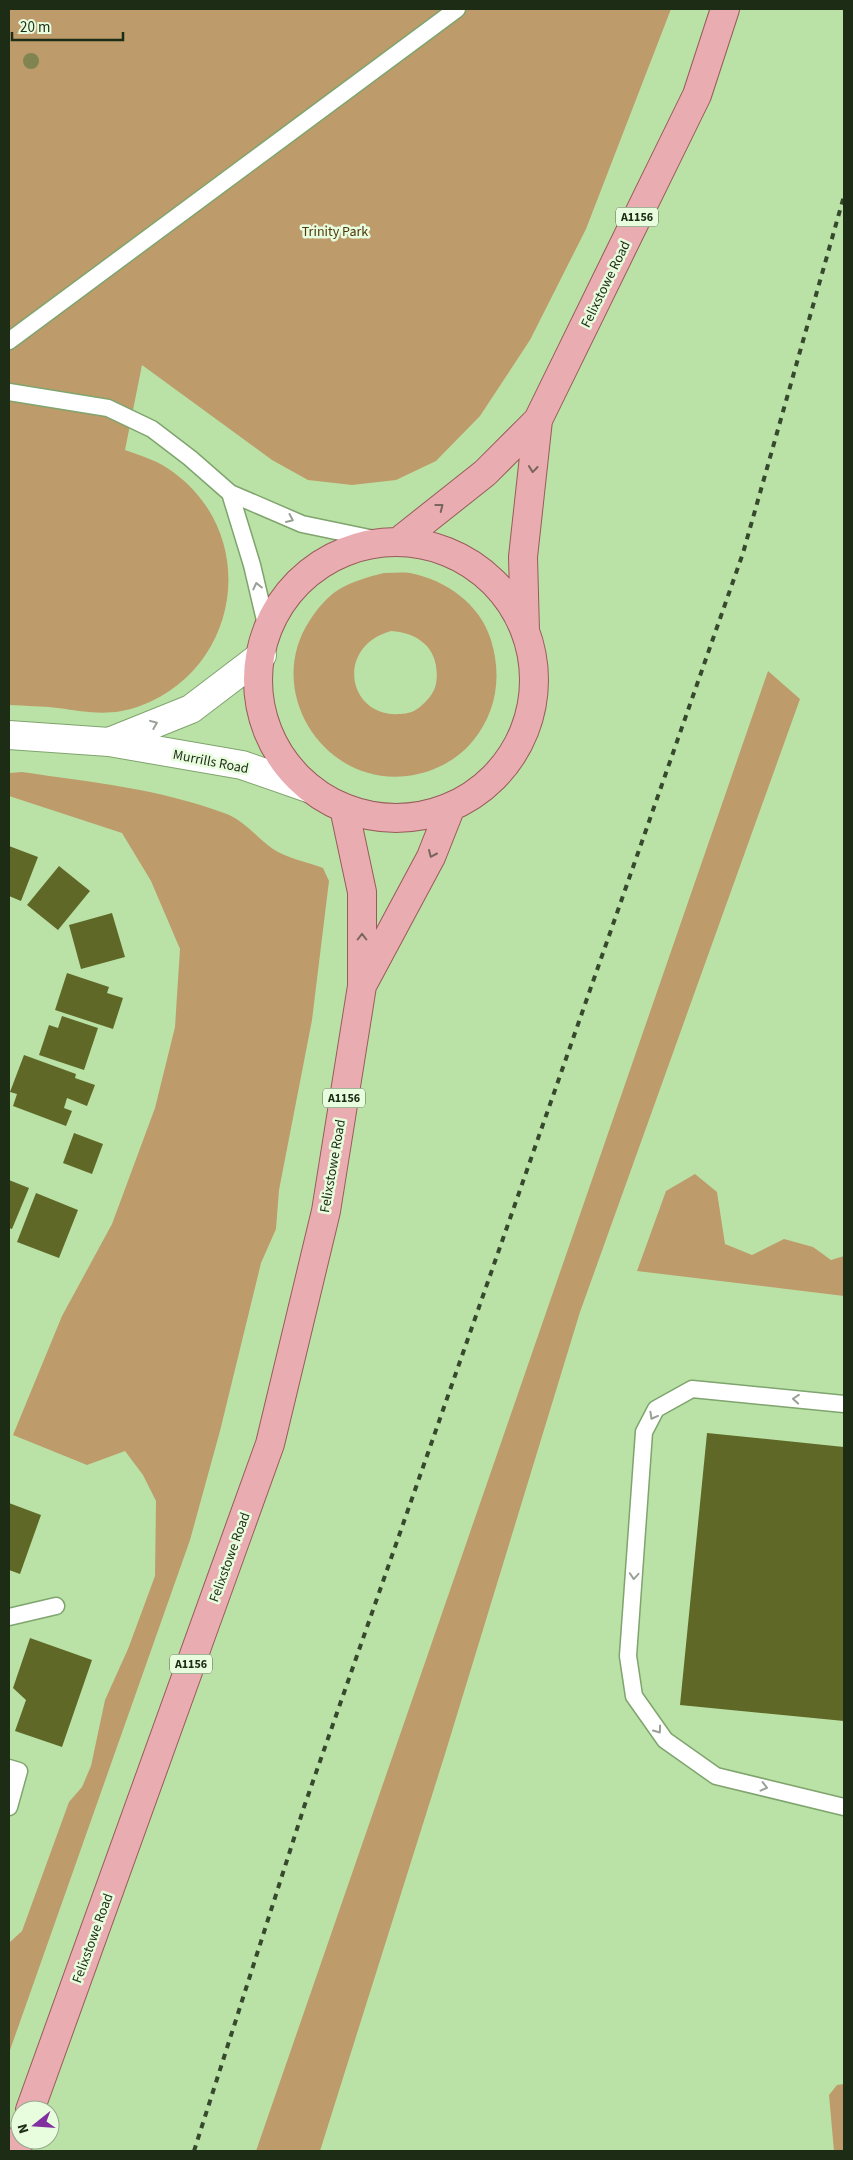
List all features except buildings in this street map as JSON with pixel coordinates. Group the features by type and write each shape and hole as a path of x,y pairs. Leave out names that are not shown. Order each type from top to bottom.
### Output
{"main road":[{"name":"Felixstowe Road","path":"391,539 485,473 538,420 697,95 725,9"},
{"name":"Felixstowe Road","path":"525,632 523,557 538,420"},
{"path":"391,539 439,547 467,563 502,593 525,632 534,672 530,717 526,727 514,754 486,787 450,809 408,819 375,818 344,808 311,788 286,766 272,739 260,685 265,644 281,601 303,577 341,551 391,539"},
{"name":"Felixstowe Road","path":"34,2100 270,1444 326,1211 362,986 362,892 344,808"},
{"name":"Felixstowe Road","path":"362,986 431,857 450,809"}],"street":[{"name":"Murrills Road","path":"109,742 191,709 265,644"},
{"name":"Murrills Road","path":"9,735 109,742 242,765 311,788"}],"lane":[{"path":"9,341 457,9"},
{"path":"9,392 108,408 152,429 190,458 230,493 302,524 391,539"},
{"path":"230,493 252,565 265,644"},
{"path":"844,1404 692,1389 656,1409 644,1432 628,1656 634,1696 666,1740 716,1776 844,1807"},
{"path":"9,1617 56,1606"},
{"path":"9,1768 19,1771 9,1806"}],"green space":[{"name":"Trinity Park","path":"9,9 671,9 586,229 530,340 480,416 436,461 396,480 352,485 308,480 272,460 142,365 125,450 168,468 201,499 219,530 228,564 227,599 218,633 200,663 174,688 140,706 118,712 99,713 52,707 9,705"},
{"path":"384,573 410,573 423,576 449,588 460,596 479,615 486,627 491,640 496,667 495,693 492,706 472,742 459,755 443,765 407,776 377,775 350,766 327,749 309,728 298,703 294,675 297,647 310,620 323,603 338,590 355,582","holes":["391,631 420,640 427,646 435,662 436,684 428,699 414,711 403,714 382,712 369,705 359,694 355,680 355,665 361,651 373,639"]},
{"path":"768,671 800,699 580,1312 445,1754 320,2151 256,2151"},
{"path":"22,772 150,792 224,813 238,820 273,849 323,868 329,881 312,1020 279,1190 276,1229 261,1263 220,1431 190,1540 9,2053 9,1943 22,1931 69,1802 82,1787 91,1766 105,1700 128,1649 155,1576 156,1501 143,1475 125,1451 87,1465 13,1435 62,1316 112,1224 155,1108 175,1027 180,949 151,881 122,833 9,796 9,773"},
{"path":"695,1174 717,1192 725,1244 752,1255 784,1239 813,1247 831,1260 844,1256 844,1296 637,1271 666,1191"},
{"path":"844,2084 844,2151 834,2151 829,2095 837,2085"}],"railway":[{"path":"194,2151 304,1807 743,553 844,196"}]}
